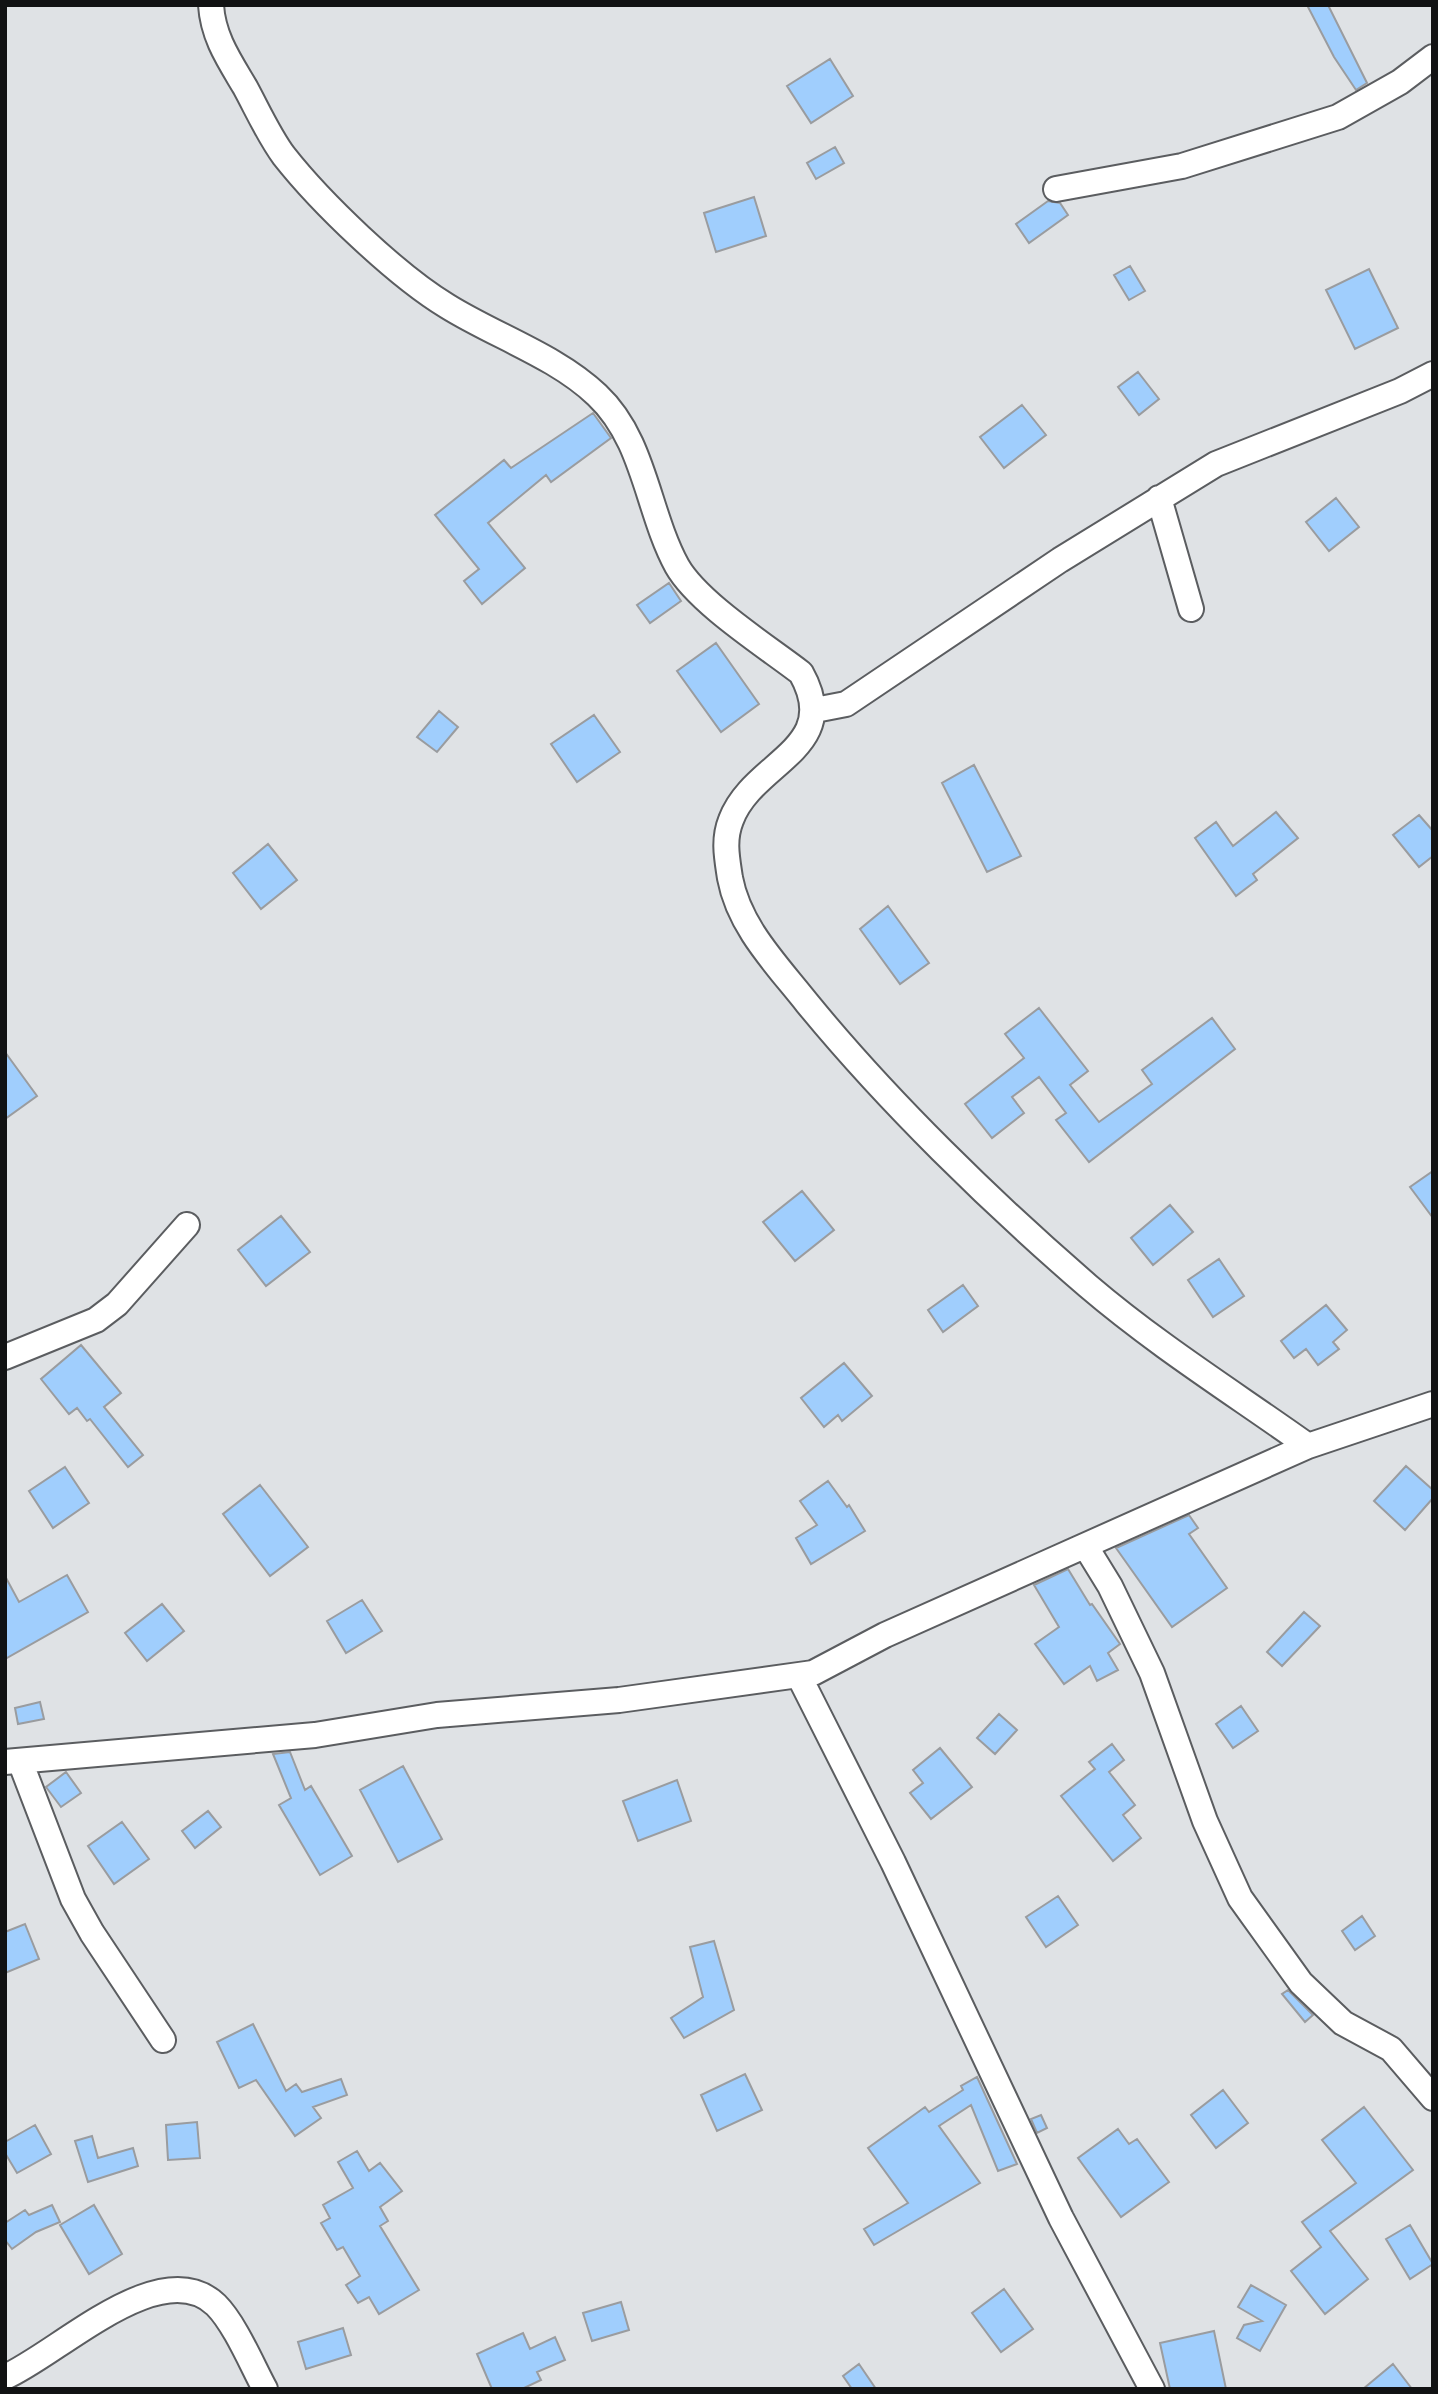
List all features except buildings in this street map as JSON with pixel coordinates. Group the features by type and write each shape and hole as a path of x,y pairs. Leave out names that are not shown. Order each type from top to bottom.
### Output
{"street":[{"path":"211,5 212,25 222,47 283,155 336,213 443,304 556,366 596,394 618,419 637,457 678,567 704,598 801,673 811,690 815,710 811,725 802,741 747,795 731,819 725,848 732,892 752,935 873,1080 1069,1269 1154,1336 1308,1446"},
{"path":"1056,189 1182,166 1338,117 1400,82 1433,57"},
{"path":"815,710 846,704 1060,560 1216,464 1399,391 1433,374"},
{"path":"1159,498 1191,609"},
{"path":"5,1357 96,1320 117,1304 187,1225"},
{"path":"163,2040 92,1934 73,1899 12,1762 315,1735 437,1714 619,1700 813,1673 885,1635 1086,1548 1308,1446 1433,1404"},
{"path":"1086,1548 1139,1643 1205,1821 1240,1898 1301,1983 1343,2023 1391,2049 1433,2098"},
{"path":"799,1676 887,1849 1061,2218 1152,2389"},
{"path":"5,2376 140,2298 167,2290 197,2292 217,2306 265,2389"}]}
